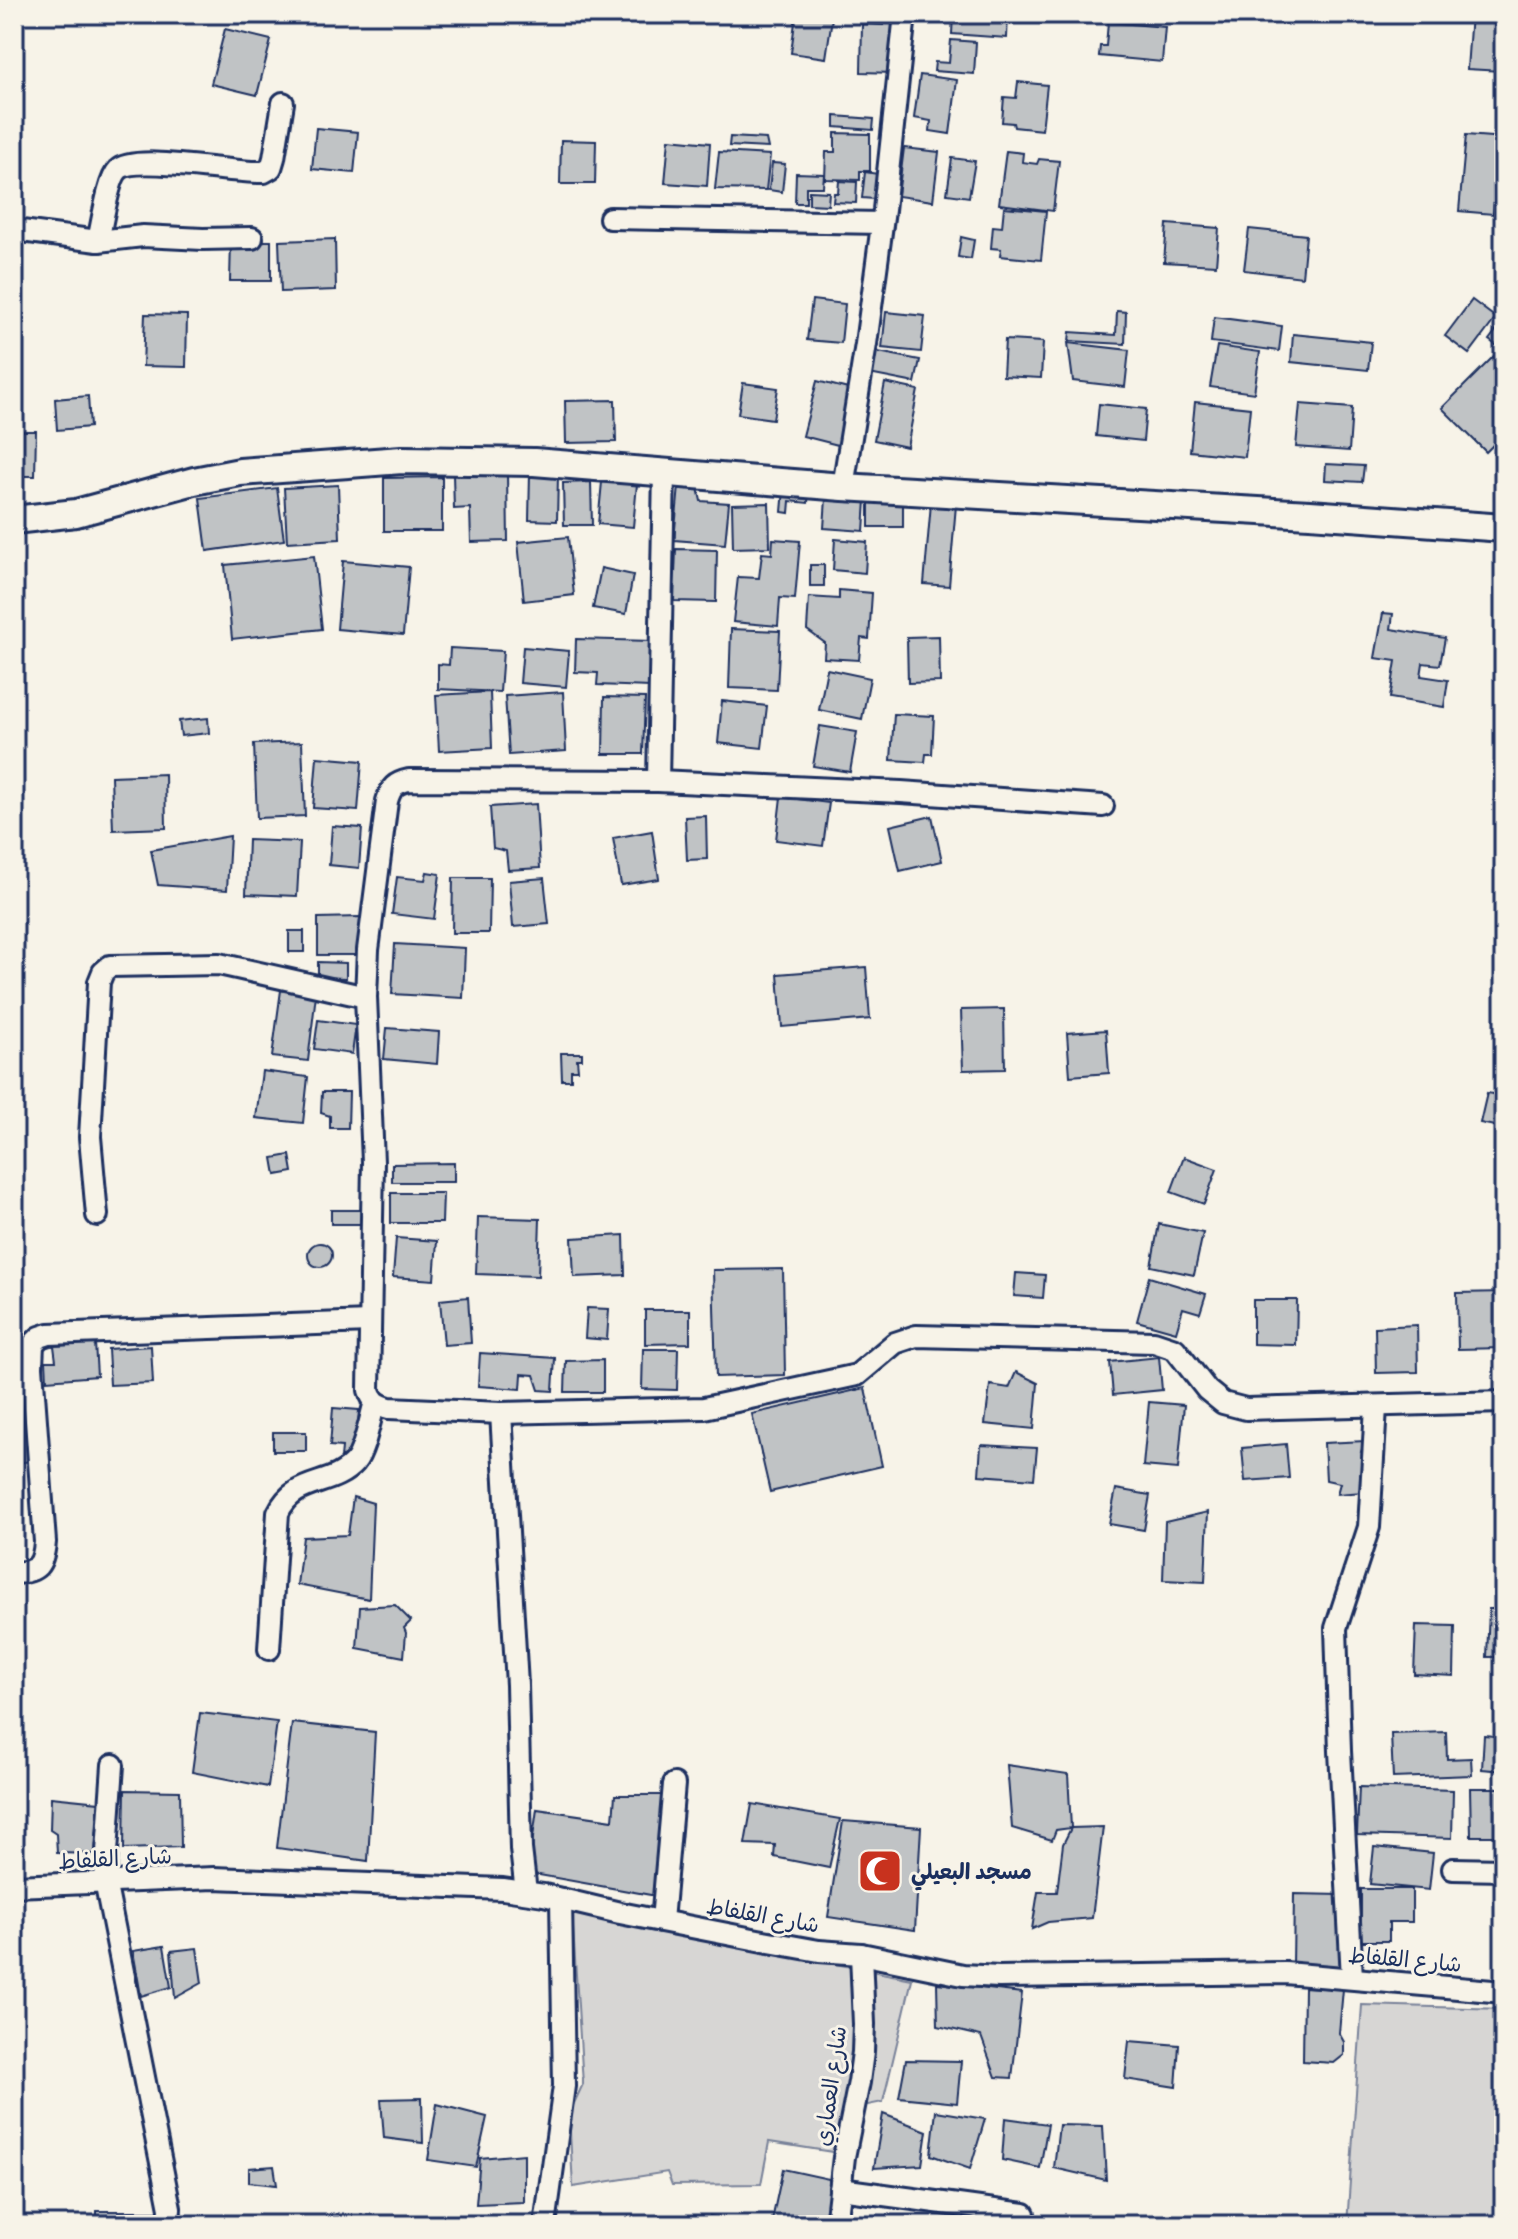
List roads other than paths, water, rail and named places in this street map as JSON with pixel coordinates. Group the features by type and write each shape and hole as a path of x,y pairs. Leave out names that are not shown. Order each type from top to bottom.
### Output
{"street":[{"path":"843,487 882,223 905,14"},
{"path":"98,241 111,182 118,170 128,164 151,163 264,172 271,168 274,158 283,103"},
{"path":"610,218 882,223"},
{"path":"14,230 98,241 143,236 252,238"},
{"path":"14,520 76,513 194,481 240,472 417,460 534,462 843,487 1504,528"},
{"path":"658,781 664,471"},
{"path":"1103,806 901,792 658,781 409,780 397,783 390,789 387,801 368,950 366,997 373,1162 369,1390 375,1402 389,1408 501,1413 704,1408 857,1375 895,1343 916,1336 1154,1342 1175,1349 1200,1381 1223,1403 1246,1409 1504,1402"},
{"path":"97,1215 90,1137 99,982 110,966 219,964 366,997"},
{"path":"14,1573 36,1568 44,1552 32,1367 33,1344 40,1337 49,1334 369,1322"},
{"path":"269,1649 278,1513 284,1501 300,1488 340,1475 357,1460 375,1402"},
{"path":"1352,1978 1336,1628 1369,1527 1376,1407"},
{"path":"501,1413 517,1685 521,1849 526,1892"},
{"path":"113,1765 105,1881 170,2208 169,2225"},
{"path":"662,1921 674,1784"},
{"path":"1453,1869 1504,1870"},
{"name":"شارع القلفاط","path":"14,1886 159,1879 268,1879 503,1889 819,1951 861,1954 963,1975 1285,1973 1504,1992"},
{"path":"545,2225 564,2086 561,1899"},
{"name":"شارع العماري","path":"836,2225 863,2052 861,1954"},
{"path":"840,2189 1024,2214"}],"place":[{"name":"مسجد البعيلي","path":"880,1871"}]}
